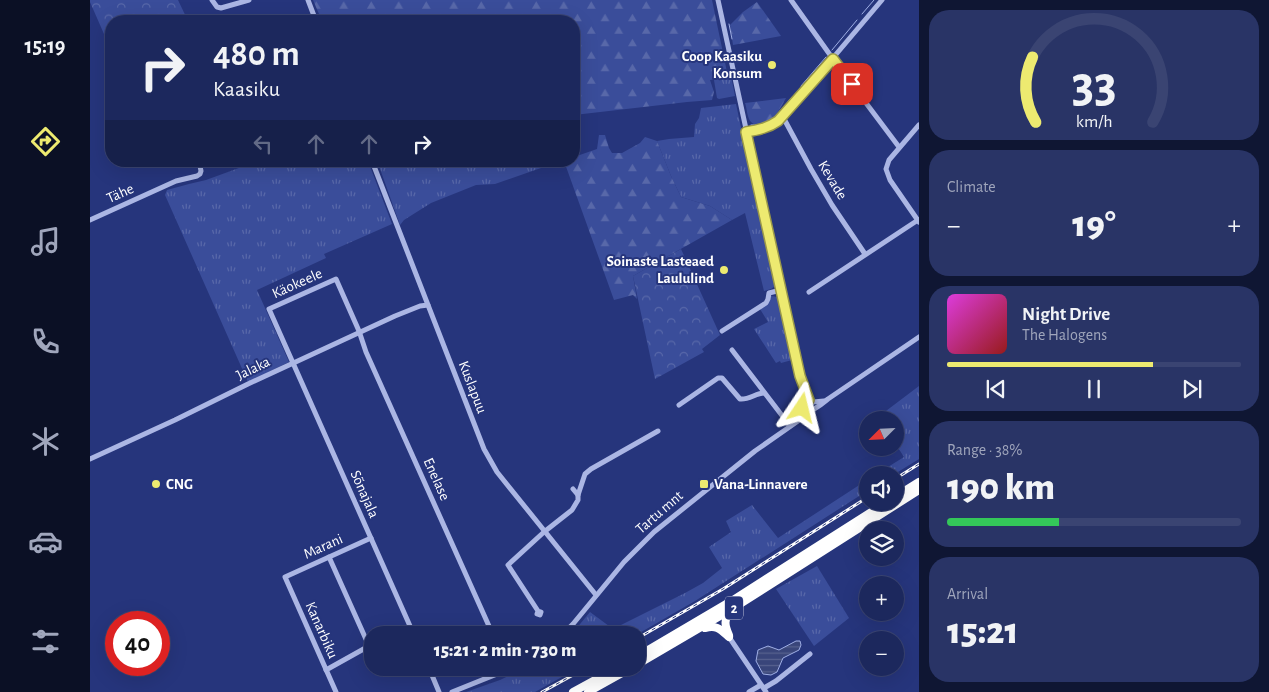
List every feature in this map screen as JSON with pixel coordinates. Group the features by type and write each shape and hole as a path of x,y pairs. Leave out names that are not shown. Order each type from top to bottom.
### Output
{"highway":[{"path":"904,491 919,482"},
{"name":"2","path":"646,659 737,606 919,490"},
{"name":"2","path":"646,651 733,600 872,511"},
{"path":"729,637 725,626 726,618 737,606"},
{"path":"695,631 713,626 729,637"},
{"path":"573,692 602,676"},
{"path":"588,692 617,676"}],"street":[{"path":"212,0 217,7 221,8 249,0"},
{"path":"308,0 314,15"},
{"path":"718,0 800,376 803,408"},
{"path":"746,132 772,125 783,117 882,0"},
{"path":"794,1 833,59 899,147"},
{"name":"Kevade","path":"783,117 811,169 865,254"},
{"path":"809,292 918,221 886,172 887,163 919,125"},
{"name":"Tähe","path":"90,220 176,181 197,176 200,174 200,167"},
{"name":"Kuslapuu","path":"374,167 490,462 496,472 596,595"},
{"name":"Käokeele","path":"294,362 270,309 336,279 360,332"},
{"path":"722,331 766,302 769,293 781,290"},
{"name":"Jalaka","path":"90,459 294,362 409,310 428,305"},
{"name":"Enelase","path":"360,332 366,352 489,626"},
{"path":"803,408 810,412 919,338"},
{"path":"732,350 790,426"},
{"name":"Sõnajala","path":"294,362 410,626"},
{"path":"800,376 814,406 813,409"},
{"path":"679,404 718,378 722,378 742,400 758,393 764,393"},
{"path":"803,408 806,400 819,402 827,400"},
{"name":"Tartu mnt","path":"571,626 624,562 654,532 755,451 798,421 803,408"},
{"path":"538,611 508,565 544,532 572,510 578,500 585,474 591,468 658,431"},
{"path":"573,489 578,495"},
{"name":"Marani","path":"285,577 371,538"},
{"path":"326,670 369,646 329,557"},
{"name":"Kanarbiku","path":"285,577 336,692"},
{"path":"729,637 764,688"},
{"path":"750,692 764,688 776,681 810,654"},
{"path":"432,676 439,692"},
{"path":"452,692 492,676"}],"green space":[{"path":"90,0 178,0 185,15 105,15 105,36"},
{"path":"313,0 712,0 728,77 710,80 714,92 712,100 580,114 580,15 319,15"},
{"path":"757,2 781,36 733,45 730,25"},
{"path":"731,76 735,96 717,98 714,80"},
{"path":"786,98 772,119 764,123 752,123 745,103"},
{"path":"736,104 775,286 764,291 745,213 732,220 710,206 681,197 657,141 694,137 695,124 699,118 701,108"},
{"path":"599,135 605,135 612,153 622,153 640,143 645,137 657,141 681,197 710,206 732,220 633,276 637,299 633,295 614,300 566,167 580,167 580,155 597,149"},
{"path":"242,167 370,167 392,224 324,254 326,258 257,290 289,362 248,382 165,195 167,190 206,180"},
{"path":"379,167 544,167 495,184 476,185 431,203 404,220 400,225"},
{"path":"681,249 720,335 702,349 704,352 655,379 633,276"},
{"path":"771,296 777,297 792,360 781,363 780,361 776,363 754,329 768,322 760,309"},
{"path":"919,386 919,459 904,468 904,466 890,466 904,457 904,411 886,411"},
{"path":"859,485 859,496 695,601 646,629 646,626 619,626 703,583 722,568 709,547 731,532 726,521 752,505 778,538"},
{"path":"817,566 849,618 814,646 776,589"},
{"path":"590,612 609,626 578,626"},
{"path":"508,676 564,676 535,692 466,692"}],"shaded area":[{"path":"796,641 800,641 799,650 783,658 777,672 771,675 763,674 756,661 758,650 768,646 779,650"}],"waterway":[{"path":"862,14 874,0"},
{"path":"832,50 857,20"},
{"path":"729,24 732,39"},
{"path":"801,86 826,57"},
{"path":"751,125 765,123 775,117 792,97"}],"railway":[{"path":"904,473 919,464"},
{"path":"646,633 723,589 859,503"},
{"path":"542,692 571,676"}],"place":[{"name":"Coop Kaasiku Konsum","path":"772,65"},
{"name":"Soinaste Lasteaed Laululind","path":"724,270"},
{"name":"CNG","path":"156,484"},
{"name":"Vana-Linnavere","path":"704,484"}],"route":[{"path":"802,408 802,402 809,400 800,376 746,132 772,125 783,117 833,59 852,84"}]}
